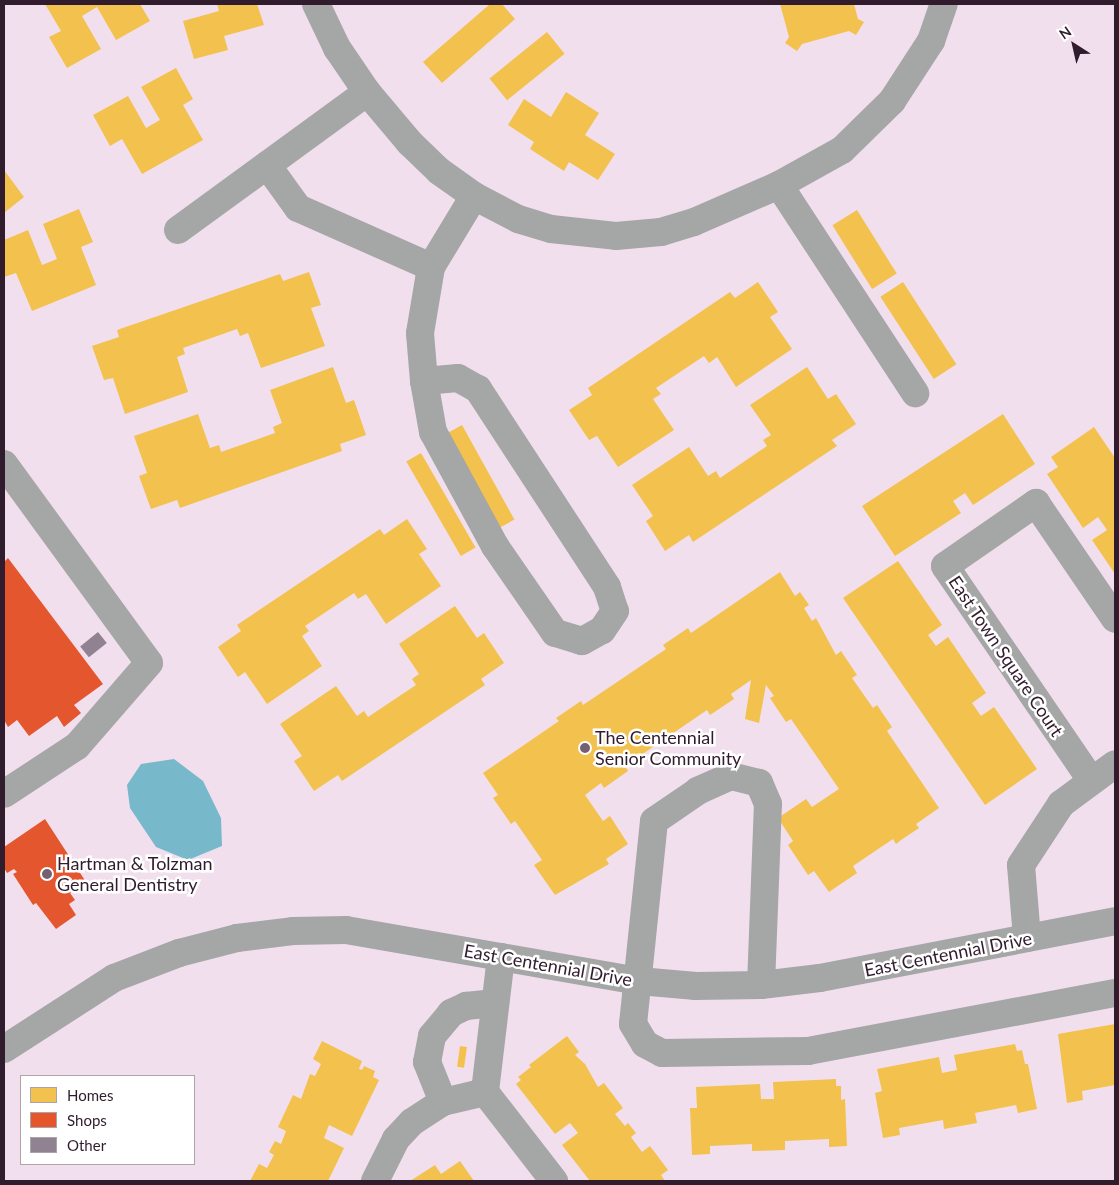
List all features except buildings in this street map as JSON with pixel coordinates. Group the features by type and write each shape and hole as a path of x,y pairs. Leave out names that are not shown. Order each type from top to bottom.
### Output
{"street":[{"path":"316,4 337,48 367,92 410,143 439,171 474,196 518,219 551,229 616,236 661,232 694,222 779,185 842,150 892,101 931,41 944,4"},
{"path":"178,230 367,92"},
{"path":"267,165 298,208 431,267"},
{"path":"779,185 915,393"},
{"path":"424,381 458,378 478,389 607,587 615,611 602,630 582,641 555,633 494,546 449,464 434,432 424,381 420,333 431,267 474,196"},
{"path":"4,464 149,663 77,746 4,794"},
{"name":"East Town Square Court","path":"1091,780 944,566 1036,503 1115,619"},
{"path":"1027,938 1021,865 1061,804 1115,764"},
{"path":"761,986 768,804 759,783 731,776 698,791 654,821 639,981 633,1024 645,1044 662,1053 808,1051 1115,994"},
{"name":"East Centennial Drive","path":"4,1049 114,978 180,953 237,938 293,931 346,930 639,981 696,986 761,986 820,978 1115,922"},
{"path":"501,957 485,1092 554,1181"},
{"path":"443,1102 427,1062 432,1036 450,1014 466,1006 495,1003"},
{"path":"375,1181 396,1139 412,1122 443,1102 485,1092"}],"water":[{"path":"174,759 203,781 221,818 222,846 188,860 156,847 130,808 127,785 141,764"}],"place":[{"name":"The Centennial Senior Community","path":"585,748"},
{"name":"Hartman & Tolzman General Dentistry","path":"47,874"}]}
